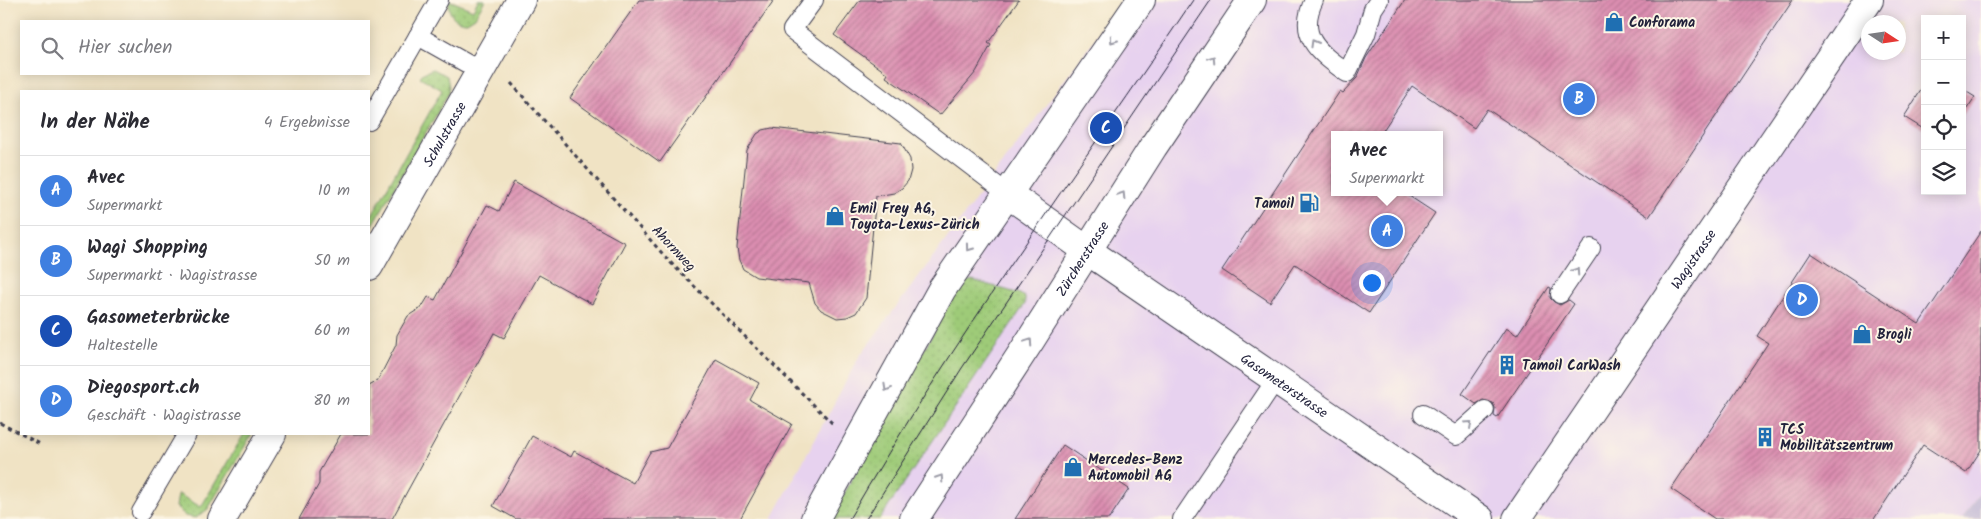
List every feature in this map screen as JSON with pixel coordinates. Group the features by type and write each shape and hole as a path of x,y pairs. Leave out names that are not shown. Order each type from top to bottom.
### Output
{"street":[{"name":"Schulstrasse","path":"370,264 494,74 522,0"},
{"path":"815,519 942,289 965,252 1008,194 1141,0"},
{"name":"Zürcherstrasse","path":"914,519 1088,251 1153,147 1252,0"},
{"name":"Wagistrasse","path":"1517,519 1869,0"},
{"name":"Gasometerstrasse","path":"1008,194 1275,381 1480,519"},
{"path":"222,519 271,435"}],"lane":[{"path":"370,119 439,0"},
{"path":"814,0 792,30 1008,194"},
{"path":"1314,0 1309,10 1307,23 1314,46 1321,54 1347,73 1366,34 1373,9 1379,0"},
{"path":"418,36 494,74"},
{"path":"1560,294 1591,248"},
{"path":"1182,519 1275,381"},
{"path":"1423,414 1456,436 1485,410"},
{"path":"145,517 186,435"}],"path":[{"name":"Ahornweg","path":"494,74 669,261 834,426"},
{"path":"0,423 20,434"},
{"path":"23,435 40,444"}],"shaded area":[{"path":"1124,0 1981,0 1981,491 1962,519 772,519 859,357"},
{"path":"1981,491 1981,519 1962,519"}],"green space":[{"path":"449,0 473,10 478,0 485,0 475,17 467,22 462,22 450,13"},
{"path":"433,69 447,76 448,94 370,230 370,218 442,90 420,77 423,73"},
{"path":"972,280 1020,294 1025,297 1025,304 880,519 830,519 961,283"},
{"path":"243,435 251,435 208,509 196,518 185,516 176,507 178,494 201,507"}],"building":[{"path":"639,0 774,0 660,162 570,98"},
{"path":"860,0 1019,0 988,43 991,45 976,72 940,115 886,77 888,74 834,35"},
{"path":"1405,0 1793,0 1649,217 1487,109 1474,128 1412,86 1383,131 1331,131 1331,196 1409,196 1435,213 1369,313 1295,264 1270,302 1222,270 1340,91 1343,93 1357,78 1366,58"},
{"path":"1921,90 1921,128 1904,117"},
{"path":"1966,91 1975,97 1966,110"},
{"path":"772,128 901,143 910,159 911,170 908,181 902,188 894,193 876,196 866,298 856,313 847,317 837,318 821,310 815,303 809,283 756,277 743,269 739,260 737,248 747,150 757,134"},
{"path":"514,182 625,243 592,304 539,275 504,338 494,333 392,519 299,519 319,484 319,472 340,435 370,435 370,384 378,380 396,345 397,335 408,316 422,307 428,297 435,300 487,205 499,211"},
{"path":"1981,231 1981,450 1966,473 1923,445 1874,519 1715,519 1671,489 1768,343 1757,336 1811,253 1919,324"},
{"name":"Tamoil CarWash","path":"1549,287 1551,288 1550,298 1554,302 1560,305 1569,300 1574,304 1497,418 1494,416 1495,408 1493,403 1483,400 1476,404 1462,394 1506,328 1517,335"},
{"path":"716,359 759,383 750,400 792,424 740,519 516,519 493,506 532,436 571,457 574,451 633,483 650,452 667,448"},
{"name":"Mercedes-Benz Automobil AG","path":"1063,445 1129,489 1109,519 1015,519"}],"tram line":[{"path":"849,519 889,452 973,321 1193,0"},
{"path":"866,519 962,368 1211,0"}],"place":[{"name":"Conforama","path":"1614,22"},
{"name":"Wagi Shopping","path":"1579,99"},
{"name":"Gasometerbrücke","path":"1106,128"},
{"name":"Tamoil","path":"1309,203"},
{"name":"Emil Frey AG, Toyota-Lexus-Zürich","path":"835,216"},
{"name":"Avec","path":"1387,231"},
{"name":"Diegosport.ch","path":"1802,300"},
{"name":"Brogli","path":"1862,334"},
{"name":"Tamoil CarWash","path":"1507,365"},
{"name":"TCS Mobilitätszentrum","path":"1765,437"},
{"name":"Mercedes-Benz Automobil AG","path":"1073,467"}]}
